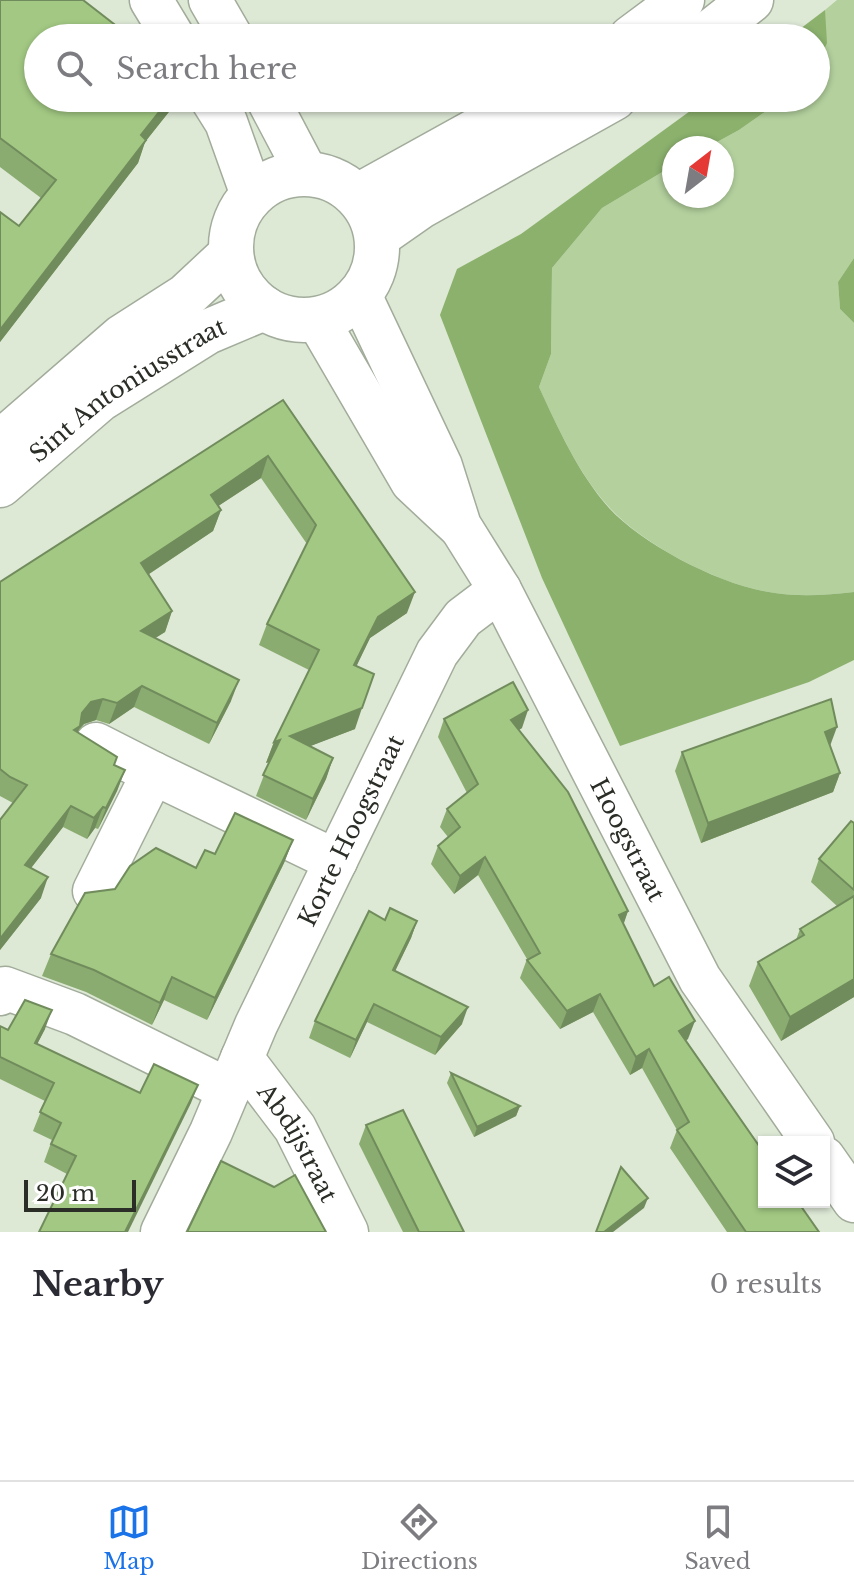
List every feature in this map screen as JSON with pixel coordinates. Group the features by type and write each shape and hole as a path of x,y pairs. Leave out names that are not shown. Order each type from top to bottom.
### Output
{"main road":[{"path":"650,24 682,0"},
{"path":"721,24 751,0"},
{"path":"358,196 510,112"},
{"path":"378,236 421,206 589,112"},
{"path":"307,174 327,176 358,196 374,221 378,236 376,268 360,295 341,311 317,319 299,320 264,308 247,294 236,275 231,254 232,233 239,213 252,195 268,183 287,175 307,174"},
{"name":"Sint Antoniusstraat","path":"0,443 122,337 186,296 231,254"},
{"name":"Sint Antoniusstraat","path":"0,485 100,399 207,332 264,308"}],"street":[{"path":"151,0 166,24"},
{"path":"210,0 224,24"},
{"path":"220,112 252,195"},
{"path":"274,112 307,174"},
{"name":"Hoogstraat","path":"360,295 441,466 460,526 500,590 700,979 809,1136"},
{"name":"Hoogstraat","path":"317,319 412,482 460,526"},
{"name":"Korte Hoogstraat","path":"162,1232 437,653 463,618 500,590"},
{"path":"96,744 336,861"},
{"path":"94,891 153,773"},
{"path":"0,994 5,988 236,1074"},
{"name":"Abdijstraat","path":"236,1074 295,1128 347,1232"},
{"path":"830,1167 854,1201"}],"green space":[{"path":"837,0 854,0 854,258 838,282 840,309 854,323 854,592 785,594 732,583 709,573 663,550 624,522 598,494 578,465 539,387 551,354 552,268 602,208 662,172 662,208 734,208 734,136 728,136 765,112 830,112 830,24 824,24 825,10"},
{"path":"825,10 826,24 806,24"},
{"path":"689,112 765,112 728,136 662,136 662,172 602,208 552,268 551,354 539,387 570,450 609,508 663,550 732,583 755,589 794,595 854,592 854,660 809,682 620,746 542,578 440,315 457,269 521,234"},
{"path":"854,258 854,323 840,309 838,282"}],"building":[{"path":"0,0 83,0 114,24 24,24 24,112 159,112 141,135 146,140 0,330 0,212 19,226 56,180 0,138"},
{"path":"283,400 415,592 378,617 354,665 374,674 362,708 290,736 333,758 313,799 263,775 280,740 274,742 319,650 267,624 316,525 268,456 211,495 221,510 141,563 172,611 141,631 239,680 217,723 142,686 117,703 103,699 91,702 82,713 80,726 74,730 117,757 114,765 125,770 106,808 103,807 94,818 71,806 25,865 48,877 0,939 0,820 27,785 0,769 0,582"},
{"path":"513,682 528,710 511,720 568,792 628,911 619,915 654,986 669,977 695,1021 679,1031 758,1144 758,1208 802,1208 819,1232 746,1232 677,1130 689,1122 649,1049 636,1057 600,994 567,1011 527,960 540,953 485,857 460,876 438,846 460,827 447,809 478,784 444,719"},
{"path":"831,699 837,727 825,732 840,773 708,823 682,752"},
{"path":"235,813 293,840 215,998 172,977 160,1003 94,970 51,954 85,893 115,889 130,866 156,848 196,868 205,850 215,854"},
{"path":"851,821 854,823 854,890 819,859"},
{"path":"854,896 854,979 790,1017 758,962 804,935 800,929"},
{"path":"390,908 417,921 393,970 468,1007 441,1037 374,1004 356,1040 315,1021 369,911 385,920"},
{"path":"25,1000 52,1010 35,1043 140,1093 154,1064 198,1085 125,1232 39,1232 76,1156 51,1144 61,1123 40,1112 54,1083 0,1057 0,1026 8,1030"},
{"path":"451,1073 520,1106 477,1127"},
{"path":"403,1110 464,1232 419,1232 366,1125"},
{"path":"221,1161 274,1187 295,1175 326,1232 187,1232"},
{"path":"621,1167 648,1198 604,1232 596,1232"}]}
